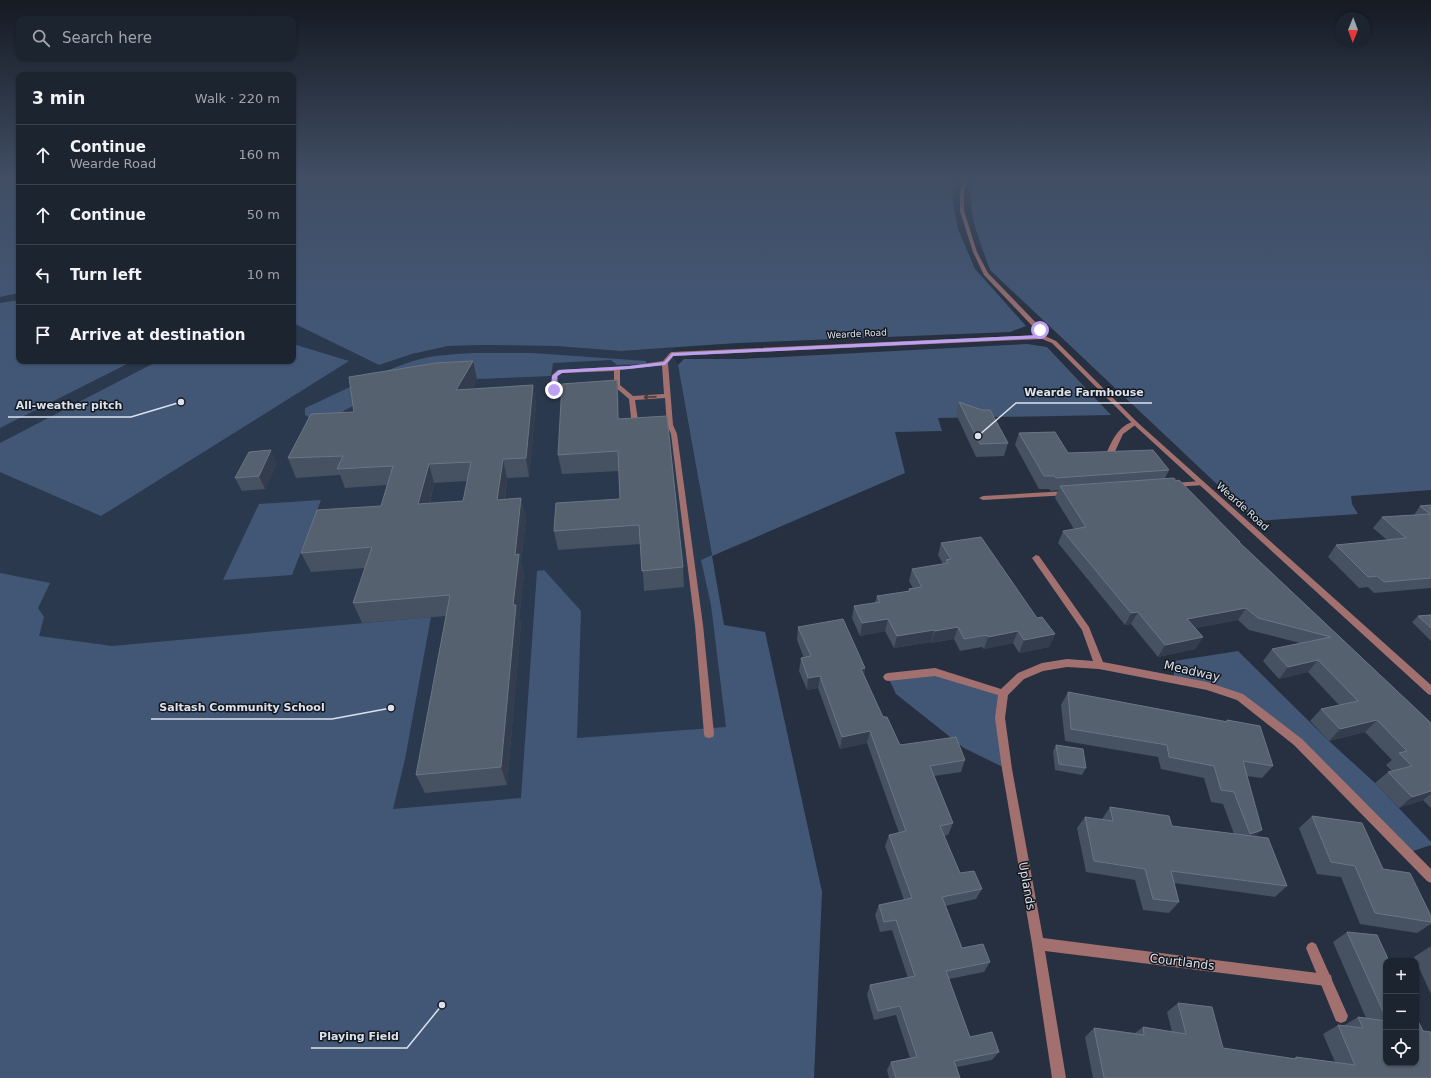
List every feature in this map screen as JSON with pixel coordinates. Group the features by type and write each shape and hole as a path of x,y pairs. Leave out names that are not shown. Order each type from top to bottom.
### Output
{"street":[{"name":"Wearde Road","path":"968,230 975,252 986,274 1040,330 1043,337"},
{"name":"Wearde Road","path":"665,363 672,354 1043,337 1054,342 1135,423 1431,691"},
{"path":"578,388 554,390 555,376 560,371 617,368 665,363 668,396 666,425 674,434 699,625 709,734"},
{"path":"617,368 617,386"},
{"path":"609,387 617,386 632,398 668,396"},
{"path":"632,398 635,427 642,427"},
{"path":"1096,460 1109,456 1118,434 1124,428 1135,423"},
{"path":"1169,486 1201,482"},
{"path":"983,498 1070,493"},
{"path":"1036,558 1086,629 1099,665"},
{"name":"Meadway","path":"1002,693 1021,676 1042,667 1068,663 1099,665 1207,686 1240,697 1298,742 1431,877"},
{"path":"888,677 935,672 1002,693"},
{"name":"Uplands","path":"1002,693 1000,718 1007,769 1038,944 1059,1078"},
{"name":"Courtlands","path":"1038,944 1326,980"},
{"path":"1312,948 1341,1016"}],"shaded area":[{"path":"0,230 16,230 16,294 0,297"},
{"path":"296,230 959,230 975,269 1026,326 1010,332 737,343 621,351 556,346 448,346 412,354 379,365 296,324"},
{"path":"976,230 1431,230 1431,490 1351,496 1352,504 1358,514 1256,521 990,270"},
{"path":"16,294 16,364 296,364 296,324 379,365 412,354 448,346 556,346 621,351 673,348 672,354 678,365 724,625 765,632 822,892 0,1074 0,297"},
{"path":"16,300 16,364 127,364 0,428 0,303"},
{"path":"1027,344 1047,347 1111,415 938,418 942,431 895,432 905,473 712,556 724,625 765,632 822,892 814,1078 0,1078 0,573 50,583 38,608 44,617 39,636 112,646 431,617 405,759 393,809 521,798 537,571 544,570 581,611 577,738 726,727 711,605 701,560 712,555 678,365 684,359 741,359"},
{"path":"296,345 349,361 101,516 0,472 0,443 152,364 296,364"},
{"path":"474,353 532,353 646,361 646,364 617,365 611,360 553,363 551,376 477,379 357,404 345,410 335,418 316,422 305,415 305,408 399,366 428,357"},
{"path":"321,500 292,575 223,580 259,504"},
{"path":"1238,651 1329,741 1375,783 1431,842 1431,845 1407,853 1298,742 1240,697 1174,680 1174,661"},
{"path":"935,672 1003,693 1007,769 964,748 896,694 888,677"}],"building":[{"path":"473,361 456,390 533,385 526,458 503,459 497,500 521,498 515,555 519,554 513,605 516,605 501,767 416,775 450,595 353,603 372,547 301,553 317,510 381,506 393,466 337,469 343,456 288,458 311,414 354,412 349,377 436,363","holes":["471,462 463,501 418,504 429,464"]},
{"path":"617,380 618,419 667,416 683,567 642,571 639,525 554,531 556,503 620,499 618,451 558,455 562,384"},
{"path":"959,402 982,410 990,410 1008,443 980,444"},
{"path":"1055,432 1068,453 1153,450 1169,470 1056,478 1054,476 1044,476 1019,433"},
{"path":"271,450 259,476 235,478 249,452"},
{"path":"1174,478 1176,481 1179,480 1239,542 1431,723 1431,791 1412,797 1388,772 1412,766 1399,753 1407,751 1377,720 1340,729 1321,709 1358,701 1318,660 1288,667 1272,649 1331,637 1258,618 1246,608 1187,619 1203,637 1165,645 1138,612 1131,613 1063,531 1086,527 1060,486"},
{"path":"1431,505 1431,578 1384,582 1377,576 1368,577 1336,545 1406,538 1382,517 1430,514 1420,506"},
{"path":"981,537 1037,618 1042,617 1055,634 1024,640 1018,631 988,637 987,635 964,639 958,627 897,636 888,619 862,623 854,606 880,602 877,596 910,591 909,589 922,587 912,569 948,563 946,560 951,559 941,543"},
{"path":"1431,615 1431,628 1418,616"},
{"path":"843,619 865,668 861,669 883,717 887,717 900,745 956,737 965,760 930,766 953,823 940,826 960,873 974,871 982,889 942,897 962,948 983,944 990,962 946,971 970,1037 992,1032 999,1052 954,1061 960,1078 896,1078 891,1062 917,1057 900,1006 878,1011 870,985 915,976 896,920 884,922 879,905 912,898 889,835 906,831 870,731 842,737 820,676 808,678 801,658 811,656 798,627"},
{"path":"1068,692 1227,722 1227,720 1260,726 1273,766 1243,761 1262,830 1250,834 1234,792 1221,790 1214,766 1169,757 1167,745 1071,729"},
{"path":"1056,745 1083,749 1086,768 1059,764"},
{"path":"1110,807 1169,816 1172,826 1268,838 1287,886 1171,871 1179,902 1153,899 1145,869 1094,861 1085,817 1113,821"},
{"path":"1312,816 1362,823 1383,869 1410,873 1431,916 1431,922 1375,913 1355,866 1331,862"},
{"path":"1347,932 1377,935 1388,958 1383,958 1383,1011"},
{"path":"1178,1003 1212,1007 1223,1048 1296,1059 1296,1057 1355,1065 1338,1025 1363,1028 1358,1017 1383,1021 1383,1066 1419,1066 1419,1023 1423,1031 1431,1032 1431,1078 1104,1078 1094,1028 1144,1035 1143,1027 1186,1034"}],"place":[{"name":"All-weather pitch","path":"181,402"},
{"name":"Wearde Farmhouse","path":"978,436"},
{"name":"Saltash Community School","path":"391,708"},
{"name":"Playing Field","path":"442,1005"}],"route":[{"path":"554,390 555,376 560,371 629,368 665,363 672,354 1036,336 1043,337 1040,330"}]}
